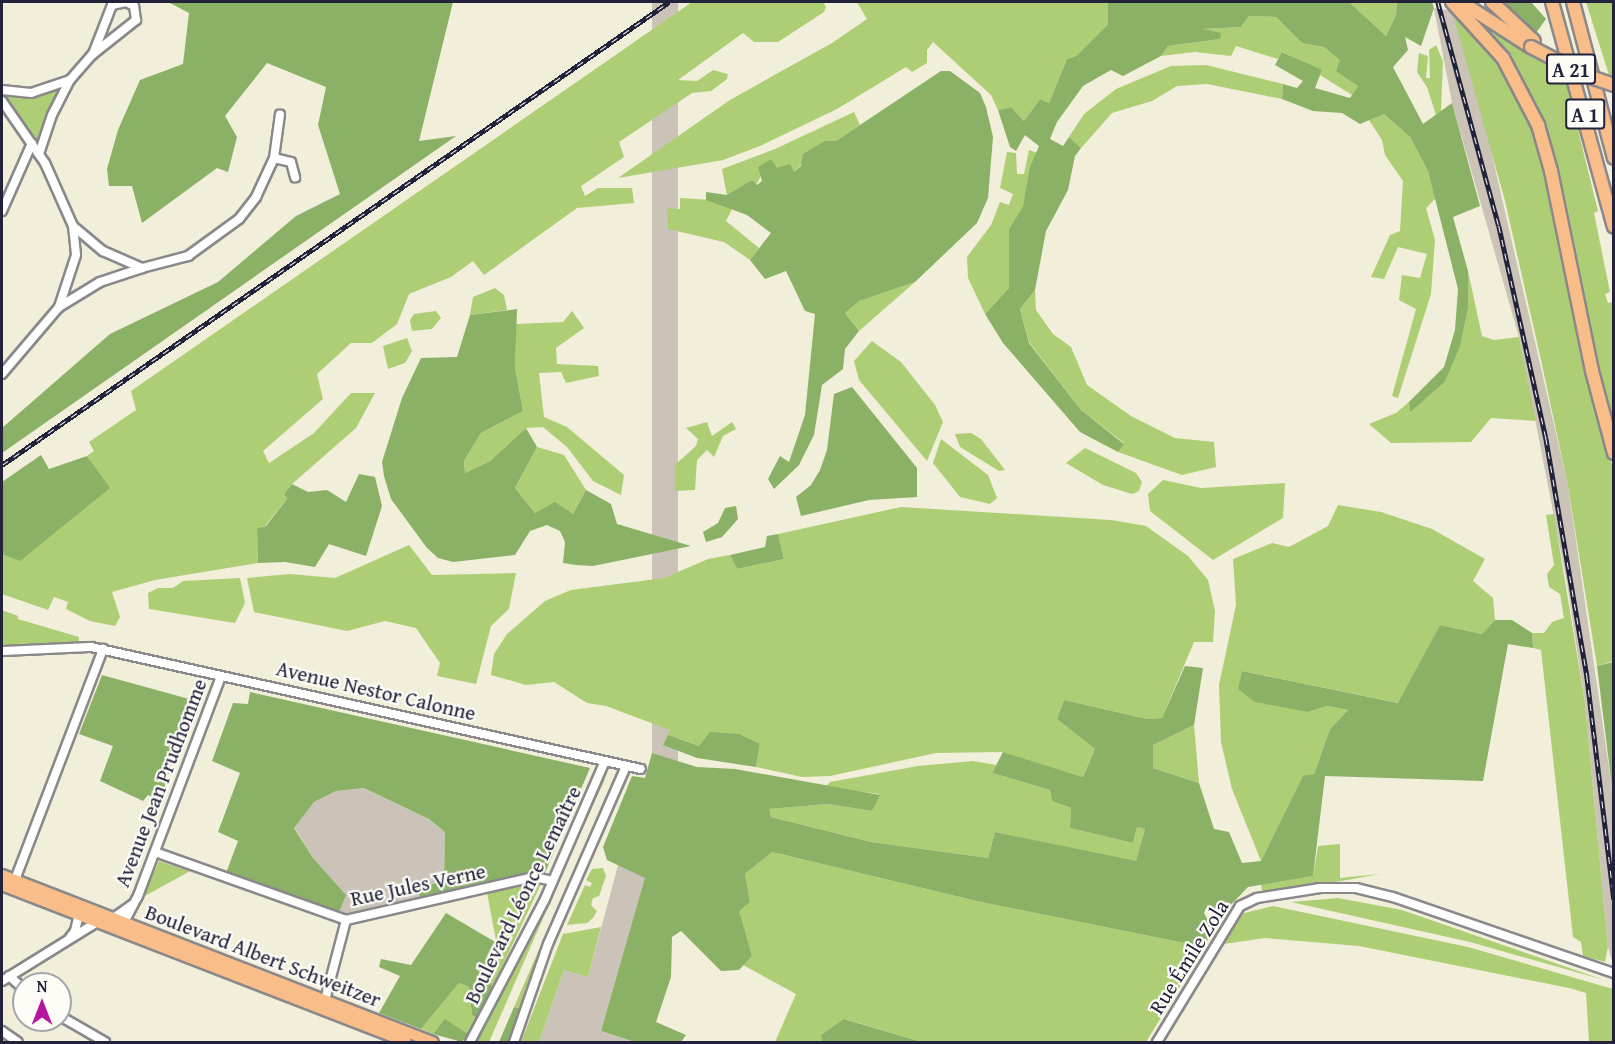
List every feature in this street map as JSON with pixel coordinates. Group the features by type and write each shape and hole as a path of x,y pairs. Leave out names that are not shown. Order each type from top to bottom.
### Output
{"highway":[{"path":"1452,2 1503,58 1538,125 1551,171 1592,371 1614,453"},
{"name":"A 21","path":"1461,2 1585,75 1614,84"},
{"path":"1492,2 1532,44"},
{"name":"A 1","path":"1552,2 1614,227"},
{"name":"A 1","path":"1573,2 1614,158"},
{"path":"1592,72 1604,92 1614,122"}],"main road":[{"name":"Boulevard Albert Schweitzer","path":"2,875 9,884 96,919 323,1005 433,1042"},
{"name":"Boulevard Albert Schweitzer","path":"78,910 126,923 406,1042"}],"street":[{"path":"39,154 52,114 70,80 93,54 136,20 134,6 126,2 112,5 93,54"},
{"path":"2,90 31,93 70,80"},
{"path":"2,101 39,154 73,226 76,255 59,307"},
{"path":"2,374 59,307 100,282 188,256 239,219 256,197 274,158 280,114"},
{"path":"2,211 32,143"},
{"path":"274,158 291,162 296,177"},
{"path":"73,226 103,251 142,268"},
{"path":"9,884 103,650"},
{"name":"Avenue Nestor Calonne","path":"2,651 103,650 641,769"},
{"name":"Avenue Jean Prudhomme","path":"126,923 221,676"},
{"name":"Boulevard Léonce Lemaître","path":"470,1042 553,881 604,761"},
{"name":"Boulevard Léonce Lemaître","path":"514,1042 548,944 626,766"},
{"name":"Rue Jules Verne","path":"155,852 346,920 534,877 553,881"},
{"name":"Rue Émile Zola","path":"1157,1042 1233,913 1257,898 1320,888 1356,888 1414,904 1614,973"},
{"name":"Avenue Jean Prudhomme","path":"112,918 134,904"},
{"path":"69,939 75,931 78,910"},
{"path":"5,978 69,939 96,919 108,921 112,918"},
{"path":"96,919 120,927 126,923"},
{"path":"323,1005 346,920"},
{"path":"72,1023 105,1042"},
{"path":"2,1030 18,1042"}],"shaded area":[{"path":"652,2 678,2 678,793 652,793"},
{"path":"1434,8 1452,11 1481,107 1568,486 1613,795 1613,964 1608,947 1585,703 1567,583 1519,337 1452,103"},
{"path":"364,788 429,819 445,832 444,880 418,888 420,899 353,914 339,912 345,894 313,858 294,827 314,802 336,791"},
{"path":"618,865 646,877 601,1031 635,1042 539,1042 564,970 588,977"}],"green space":[{"path":"168,2 453,2 419,141 456,136 2,453 2,428 110,334 218,282 296,216 340,194 318,125 326,87 267,63 225,116 237,137 228,172 217,168 142,223 132,186 109,186 107,169 118,130 140,80 183,64 189,13"},
{"path":"692,2 823,2 826,7 824,12 778,42 754,42 743,33 678,80 697,81 713,70 728,74 727,79 711,91 692,93 619,142 624,157 581,186 585,196 598,188 632,188 634,203 577,208 484,275 473,261 451,277 409,294 397,324 372,343 351,343 317,374 323,399 263,451 269,463 314,433 351,393 375,393 356,428 292,484 284,494 287,499 265,526 257,528 258,563 155,580 112,592 120,617 115,626 90,621 66,609 68,602 54,597 48,610 2,594 2,554 20,560 109,488 87,456 94,451 89,442 136,410 131,391"},
{"path":"857,2 1108,2 1108,24 1076,56 1067,59 1049,103 1040,99 1024,121 1011,107 998,110 991,95 933,42 927,50 927,63 912,72 906,67 837,109 760,146 723,160 618,178 730,100 832,43 867,19"},
{"path":"1108,2 1349,2 1386,36 1396,15 1397,2 1432,2 1434,8 1421,46 1405,37 1408,50 1393,67 1423,124 1452,103 1480,206 1453,217 1468,271 1468,309 1460,347 1445,382 1410,412 1409,402 1444,367 1455,330 1458,289 1428,171 1410,137 1384,114 1360,124 1342,113 1313,111 1282,99 1283,84 1297,88 1303,81 1275,65 1282,52 1322,70 1315,88 1350,98 1358,86 1336,71 1340,60 1324,47 1302,43 1276,17 1249,16 1241,27 1203,29 1221,33 1220,39 1168,46 1161,56 1123,76 1111,70 1083,86 1057,122 1050,139 1063,146 1069,137 1081,148 1075,156 1068,190 1046,231 1035,290 1020,309 1029,343 1081,410 1124,444 1118,452 1080,432 1003,343 985,314 1009,288 1009,229 1023,206 1030,167 1039,146 1025,135 1016,151 1010,147 998,110 1011,107 1024,121 1040,99 1049,103 1067,59 1076,56 1108,24"},
{"path":"1349,2 1397,2 1396,15 1386,36"},
{"path":"1503,2 1531,2 1546,19 1536,33"},
{"path":"1586,2 1613,2 1613,77 1609,75"},
{"path":"1452,11 1488,46 1523,98 1542,154 1613,470 1613,661 1597,666 1568,486 1541,360 1505,201"},
{"path":"1249,16 1276,17 1302,43 1324,47 1341,60 1358,86 1352,95 1320,75 1322,71 1283,52 1278,59 1236,46 1231,56 1195,52 1161,56 1168,46 1220,39 1203,29 1241,27"},
{"path":"1482,22 1564,73 1598,211 1594,213 1610,292 1605,294 1608,303 1613,302 1613,441 1534,106 1510,61"},
{"path":"1436,45 1443,61 1441,111 1436,115 1427,87 1417,72 1419,53 1428,56 1426,78 1430,78 1429,50"},
{"path":"1206,65 1283,84 1282,99 1207,84 1177,86 1152,101 1112,113 1081,148 1069,137 1084,114 1116,89 1171,66"},
{"path":"941,71 950,71 980,93 986,107 993,137 988,198 977,223 915,282 859,301 845,313 859,331 845,349 843,369 822,385 814,435 799,465 774,489 768,479 780,456 789,462 805,415 815,314 805,311 786,271 765,279 750,260 771,233 747,215 706,200 706,192 727,195 752,180 757,185 762,181 758,167 771,159 777,168 790,164 794,172 801,166 803,154 825,141 836,141"},
{"path":"57,87 61,92 41,140 35,139 6,96 29,98"},
{"path":"854,112 860,125 836,141 825,141 794,172 777,169 770,159 756,185 752,180 727,196 722,169 775,149"},
{"path":"1384,114 1410,137 1428,171 1436,198 1426,208 1435,240 1431,294 1398,398 1392,396 1416,309 1399,300 1402,275 1420,278 1427,254 1398,247 1384,279 1371,277 1390,235 1400,231 1403,181 1385,155 1382,140 1369,120"},
{"path":"1029,150 1037,153 1023,206 1009,229 1009,288 985,314 968,278 967,257 991,225 1000,202 1009,205 1013,194 1000,188 1007,152 1016,153 1017,174 1024,174"},
{"path":"680,198 712,200 732,209 726,221 759,248 750,260 724,242 668,229 667,208 680,209"},
{"path":"1468,271 1482,336 1494,340 1519,337 1536,421 1491,418 1471,442 1391,443 1369,424 1396,413 1409,402 1410,411 1445,382 1460,347 1468,309"},
{"path":"915,282 859,331 845,313 858,301"},
{"path":"495,288 504,295 507,310 470,315 473,297"},
{"path":"1035,290 1036,310 1053,334 1071,347 1087,385 1131,416 1175,438 1214,442 1216,467 1182,475 1118,452 1124,443 1081,410 1029,342 1020,309"},
{"path":"517,309 515,367 523,411 481,433 464,461 465,473 490,461 526,428 537,447 515,488 535,513 555,502 573,514 586,490 611,504 617,524 691,546 593,566 576,565 563,563 565,542 560,531 547,525 530,531 515,555 453,562 438,558 427,548 391,499 382,462 402,398 421,358 457,357 470,315"},
{"path":"436,311 441,318 432,329 412,331 410,320 414,314"},
{"path":"572,311 584,328 556,348 557,364 598,366 599,376 566,383 561,372 539,373 544,417 567,427 624,475 621,495 593,481 567,447 543,427 526,428 490,461 465,473 464,461 481,433 523,411 515,367 516,324 563,322"},
{"path":"407,338 412,351 405,363 388,369 383,346"},
{"path":"872,341 901,362 935,405 943,422 927,461 859,380 854,361"},
{"path":"852,387 917,468 917,497 869,500 801,516 796,497 811,485 820,470 827,450 834,394"},
{"path":"707,422 712,436 732,422 736,429 723,436 714,457 707,450 697,460 695,490 675,491 675,465 696,446 698,439 686,428"},
{"path":"971,433 981,439 1005,470 999,471 960,447 955,434"},
{"path":"941,439 988,475 997,498 990,504 960,497 933,463"},
{"path":"537,447 564,455 586,490 573,514 535,513 515,488"},
{"path":"1085,448 1136,473 1142,482 1139,491 1132,494 1103,485 1066,463"},
{"path":"41,455 49,469 87,456 110,488 20,561 2,554 2,482"},
{"path":"359,474 375,477 382,506 366,556 329,544 315,567 285,562 258,563 257,528 266,526 287,499 284,494 292,484 308,492 327,490 346,502"},
{"path":"1163,480 1201,488 1285,483 1283,518 1213,560 1150,511 1148,494"},
{"path":"1338,505 1381,512 1432,529 1485,559 1473,581 1493,598 1495,620 1482,634 1440,625 1399,703 1242,671 1308,712 1327,706 1348,710 1330,729 1314,774 1303,777 1261,861 1232,789 1221,742 1219,685 1236,605 1233,559 1272,543 1289,547 1328,526"},
{"path":"736,506 738,519 722,537 706,542 703,532 718,523 725,508"},
{"path":"901,507 1111,520 1146,526 1188,556 1208,580 1215,611 1213,642 1194,642 1162,718 1147,719 1064,700 1057,719 1095,749 1083,777 1002,752 936,753 830,776 802,777 756,767 760,744 699,746 668,735 670,730 606,706 587,703 554,682 526,685 491,675 494,654 507,634 545,601 571,590 664,578 708,559 730,555 737,569 784,559 778,534"},
{"path":"1554,514 1585,703 1608,947 1605,962 1583,956 1581,942 1573,937 1541,650 1533,648 1532,633 1544,633 1552,622 1564,618 1560,594 1549,587 1547,574 1554,565 1546,515"},
{"path":"778,534 784,559 737,569 730,555 765,547 767,536"},
{"path":"409,545 432,575 516,573 509,609 491,626 476,684 437,676 440,663 416,628 385,621 347,631 254,612 247,578 290,574 335,578"},
{"path":"240,578 245,603 235,623 149,609 148,593 158,588 173,588 183,581"},
{"path":"2,610 18,616 18,619 79,637 78,645 2,648"},
{"path":"1495,620 1512,620 1532,633 1533,648 1508,644 1483,781 1325,776 1313,876 1248,887 1222,914 1206,908 1204,913 1213,930 1204,947 981,902 772,852 745,874 750,902 739,911 752,956 739,970 721,971 681,931 672,937 671,977 656,1022 686,1035 681,1042 635,1042 601,1031 645,878 607,860 603,847 632,776 645,778 652,753 697,767 735,769 880,795 872,811 828,804 769,809 771,817 871,842 988,858 995,832 1136,861 1145,829 1137,827 1133,843 1070,828 1071,808 1052,801 1050,790 992,773 1003,752 1083,777 1095,749 1057,719 1064,700 1147,719 1162,718 1185,666 1203,668 1194,725 1153,745 1153,768 1199,783 1214,829 1229,832 1242,863 1261,861 1303,776 1314,774 1330,729 1348,710 1327,706 1308,712 1255,702 1238,689 1242,671 1398,703 1440,625 1482,634"},
{"path":"1614,662 1613,795 1597,666"},
{"path":"102,675 189,699 161,801 148,795 143,801 100,781 113,746 79,734"},
{"path":"250,692 590,768 545,873 420,899 418,889 444,880 445,832 429,819 364,788 336,791 314,802 294,828 313,858 346,895 339,912 226,873 238,841 218,832 240,773 212,761 233,703 248,704"},
{"path":"1194,725 1199,783 1153,768 1153,745"},
{"path":"710,732 739,734 760,744 756,767 697,758 663,745 668,735 699,746"},
{"path":"973,761 996,765 992,773 1050,790 1052,801 1071,808 1070,828 1133,843 1137,827 1145,829 1136,862 995,832 988,858 871,842 771,817 768,809 828,804 872,811 879,794 825,787 830,782 918,766"},
{"path":"601,778 605,779 577,840 574,839"},
{"path":"1340,844 1340,878 1380,874 1263,895 1261,884 1313,876 1318,846"},
{"path":"772,852 981,902 1204,947 1146,1042 922,1042 845,1019 821,1035 822,1042 775,1042 796,994 743,965 752,956 738,910 750,902 745,874"},
{"path":"581,853 584,854 523,1009 514,1007"},
{"path":"159,861 190,871 143,897"},
{"path":"603,868 606,876 599,896 593,898 591,905 597,911 593,918 587,923 567,925 585,885 590,887 592,883 586,880 592,869"},
{"path":"558,875 561,877 489,1042 473,1042"},
{"path":"534,879 535,884 541,884 492,988 487,967 499,956 487,893"},
{"path":"1338,898 1402,910 1604,980 1470,942 1291,902"},
{"path":"1273,906 1468,947 1613,989 1613,1042 1589,1042 1586,993 1569,988 1359,946 1265,938 1224,944 1233,926 1244,913"},
{"path":"446,913 497,943 499,956 487,967 492,988 476,1018 472,1015 469,987 459,983 421,1029 379,1013 400,976 379,967 381,959 411,965"},
{"path":"601,927 588,977 564,970 539,1042 521,1042 563,934"},
{"path":"459,983 469,987 472,1015 476,1018 468,1034 445,1020 433,1034 421,1029"},
{"path":"514,1007 523,1009 511,1042 499,1042"},
{"path":"445,1019 468,1034 462,1042 433,1034"},
{"path":"844,1019 922,1042 822,1042 821,1035"}],"railway":[{"path":"2,465 669,2"},
{"path":"1438,2 1499,226 1546,438 1587,676 1614,899"}]}
